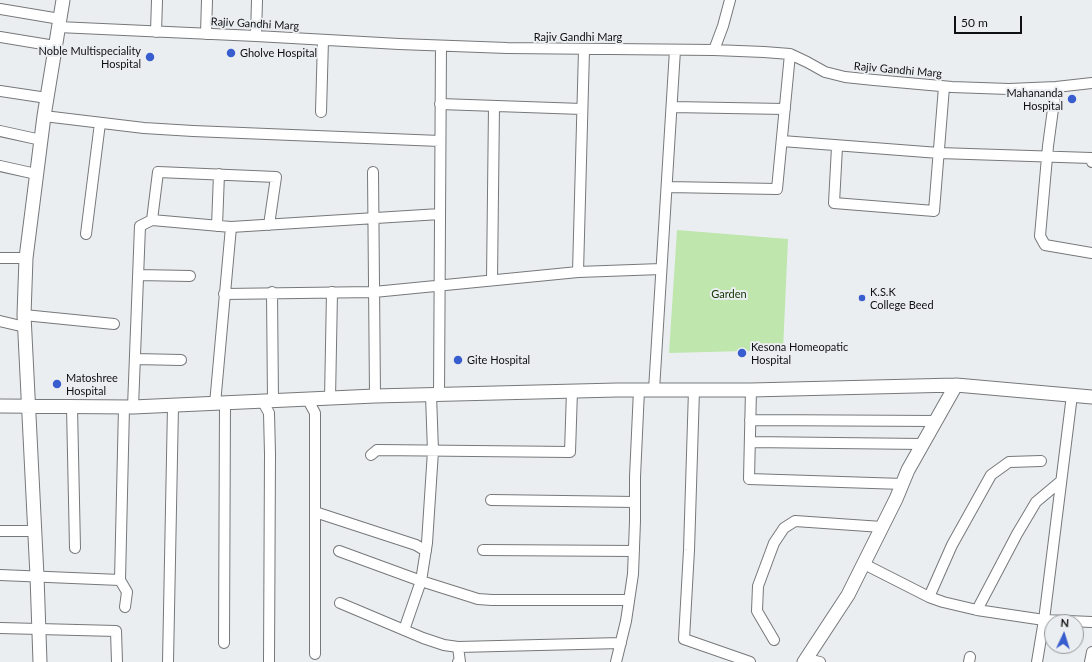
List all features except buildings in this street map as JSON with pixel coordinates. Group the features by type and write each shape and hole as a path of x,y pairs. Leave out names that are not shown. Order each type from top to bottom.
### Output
{"street":[{"path":"40,662 24,321 26,258 44,116 63,0"},
{"path":"156,32 157,0"},
{"path":"206,34 207,0"},
{"path":"256,36 257,0"},
{"path":"714,50 723,26 730,0"},
{"name":"Rajiv Gandhi Marg","path":"0,9 59,23 156,32 441,46 584,50 714,50 790,54 825,72 845,77 944,87 1009,89 1056,87 1092,83"},
{"path":"0,37 55,46"},
{"path":"321,112 323,40"},
{"path":"404,630 421,581 426,551 440,286 441,46"},
{"path":"578,272 584,50"},
{"path":"654,390 675,50"},
{"path":"667,188 777,189 790,54"},
{"path":"837,147 834,203 934,211 944,87"},
{"path":"1056,87 1047,156 1040,236 1045,244 1092,253"},
{"path":"0,91 47,98"},
{"path":"440,104 582,109"},
{"path":"492,280 494,106"},
{"path":"672,107 785,109"},
{"path":"44,116 100,123 193,131 440,141"},
{"path":"86,234 100,123"},
{"path":"0,131 41,140"},
{"path":"782,142 939,153 1090,158 1092,162"},
{"path":"0,166 36,174"},
{"path":"152,220 158,172 276,176 269,225"},
{"path":"373,172 375,396"},
{"path":"217,226 219,174"},
{"path":"125,607 126,592 120,580 129,407 135,359 140,226 152,220 231,227 440,214"},
{"path":"224,643 220,403 224,294 231,227"},
{"path":"0,258 26,258"},
{"path":"224,294 272,292 374,292 578,272 662,269"},
{"path":"138,275 190,276"},
{"path":"269,662 270,454 268,401 272,292"},
{"path":"330,399 332,292"},
{"path":"0,321 114,324"},
{"path":"135,359 180,360"},
{"path":"0,406 129,407 375,396 572,391 751,390 956,385 1092,397"},
{"path":"820,662 805,661 848,595 922,444 956,385"},
{"path":"616,662 621,643 633,574 635,502 634,477 639,390"},
{"path":"694,390 684,639 750,662"},
{"path":"751,390 749,479 902,484"},
{"path":"371,455 377,450 570,452 572,391"},
{"path":"1045,614 1072,395"},
{"path":"308,400 316,413 315,654"},
{"path":"168,662 173,406"},
{"path":"72,407 75,548"},
{"path":"750,420 936,421"},
{"path":"750,442 922,444"},
{"path":"929,597 952,545 991,475 1009,462 1041,461"},
{"path":"977,610 1017,534 1036,502 1061,481"},
{"path":"491,500 635,502"},
{"path":"315,512 416,545 426,551"},
{"path":"774,640 757,611 758,586 774,543 784,528 795,521 882,527"},
{"path":"0,531 35,531"},
{"path":"483,550 634,552"},
{"path":"339,551 421,581 478,598 492,600 629,600"},
{"path":"864,564 929,597 977,610 1044,620 1037,662"},
{"path":"0,575 120,580"},
{"path":"340,603 444,645 458,647 621,643"},
{"path":"0,628 116,631 117,662"},
{"path":"458,647 460,662 458,662"},
{"path":"1090,662 1092,652"}],"green space":[{"name":"Garden","path":"677,230 788,239 783,350 669,353"}],"place":[{"name":"Gholve Hospital","path":"231,53"},
{"name":"Noble Multispeciality Hospital","path":"150,57"},
{"name":"Mahananda Hospital","path":"1072,99"},
{"name":"K.S.K College Beed","path":"862,298"},
{"name":"Kesona Homeopatic Hospital","path":"742,353"},
{"name":"Gite Hospital","path":"458,360"},
{"name":"Matoshree Hospital","path":"57,384"}]}
